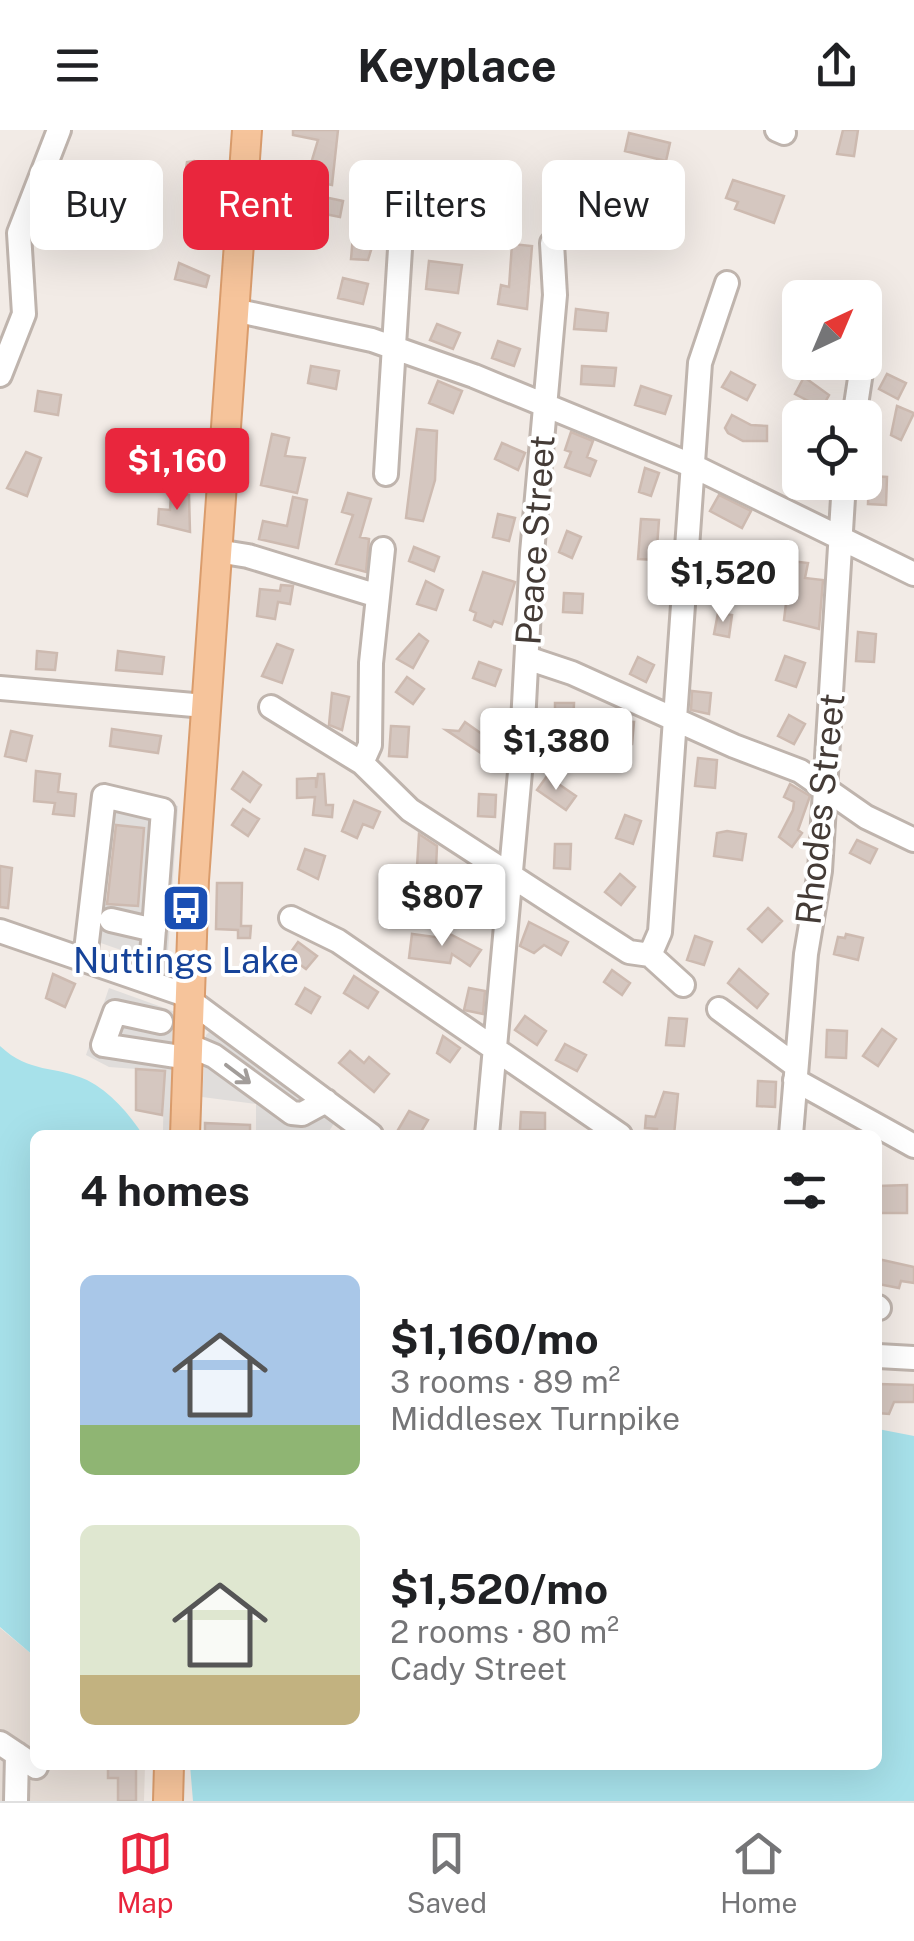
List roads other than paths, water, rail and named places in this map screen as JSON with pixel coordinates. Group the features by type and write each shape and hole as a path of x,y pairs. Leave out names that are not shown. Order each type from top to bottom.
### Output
{"main road":[{"path":"185,1130 206,706 247,130"},
{"path":"168,1801 169,1770"}],"street":[{"path":"0,375 24,314 19,233 59,130"},
{"path":"386,474 400,250"},
{"name":"Peace Street","path":"487,1130 556,278 553,250"},
{"path":"650,954 660,932 691,464 704,345 727,283"},
{"path":"234,310 306,323 395,348 545,405 691,464 914,574"},
{"name":"Rhodes Street","path":"791,1130 826,786 842,500"},
{"path":"362,763 370,745 371,662 383,550"},
{"path":"217,551 248,556 378,596"},
{"path":"526,658 572,673 786,764 826,786 866,817 914,840"},
{"path":"0,688 206,706"},
{"path":"270,707 362,763 410,810 629,952 650,954 683,985"},
{"path":"85,959 104,796 163,810 150,981"},
{"path":"291,918 338,941 613,1130"},
{"path":"111,920 154,930"},
{"path":"0,931 190,998 364,1130"},
{"path":"719,1008 796,1073 914,1146"},
{"path":"161,1022 115,1012 103,1045 214,1056 285,1110 302,1114 326,1101"},
{"path":"882,1356 914,1358"},
{"path":"16,1801 18,1755"}],"water":[{"path":"0,1046 22,1061 75,1075 96,1085 119,1104 140,1130 30,1130 30,1653 0,1627"},
{"path":"882,1430 914,1436 914,1801 193,1801 190,1770 882,1770"}],"place":[{"name":"Nuttings Lake","path":"186,908"}]}
